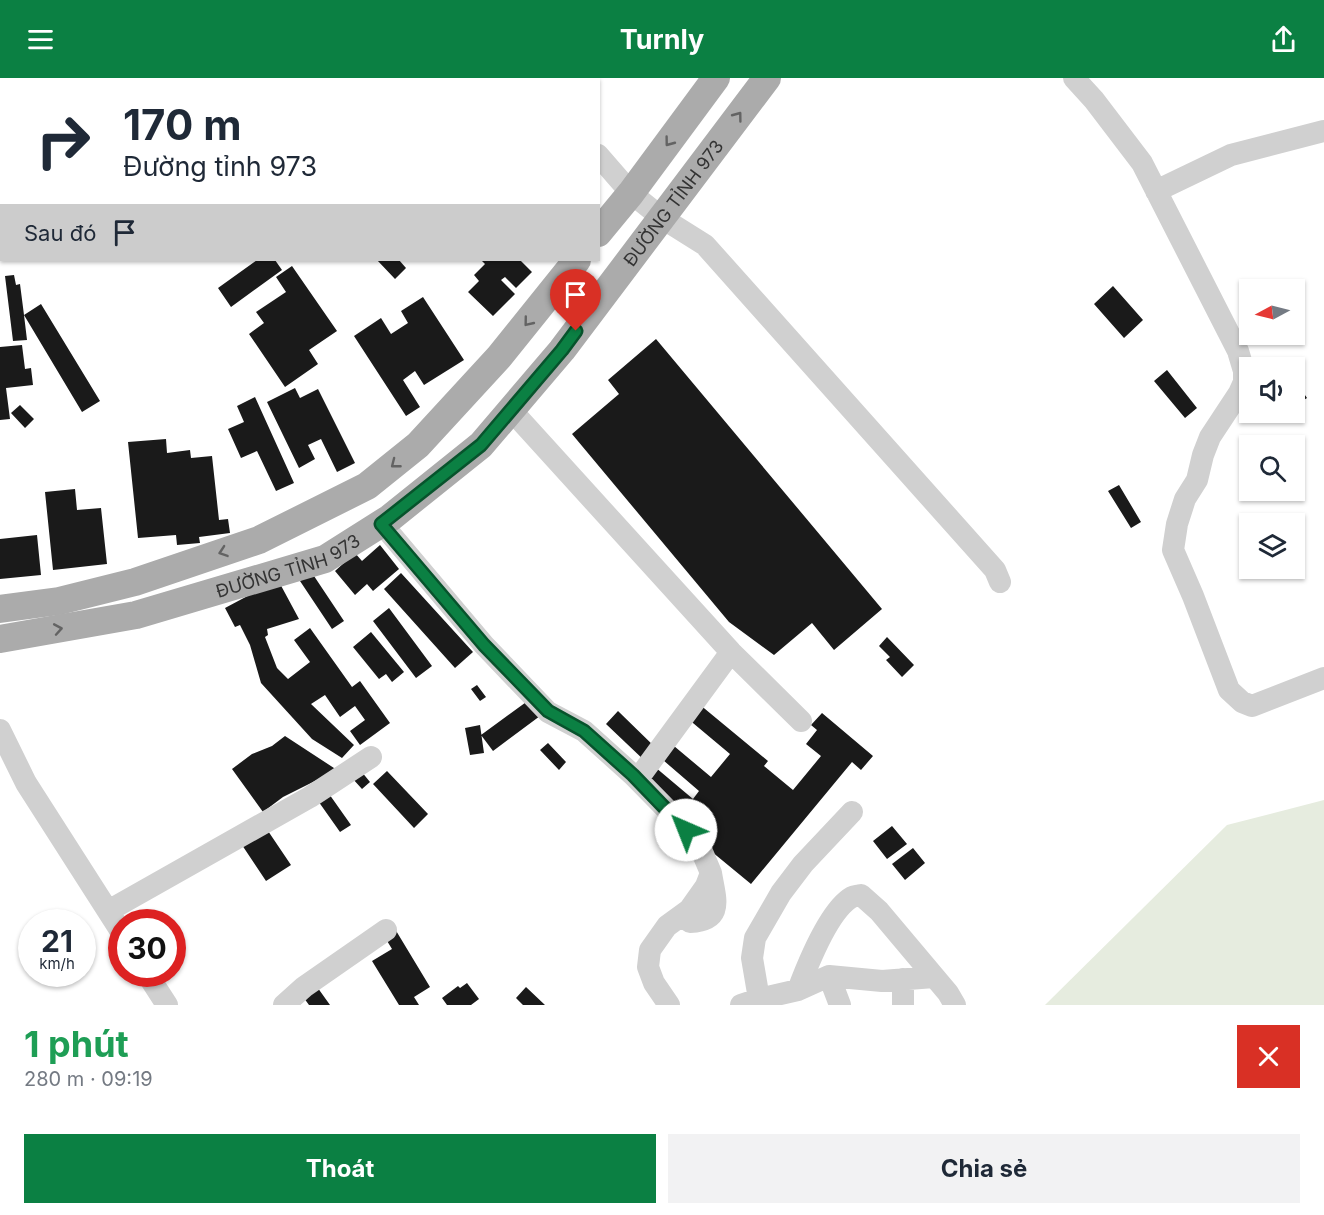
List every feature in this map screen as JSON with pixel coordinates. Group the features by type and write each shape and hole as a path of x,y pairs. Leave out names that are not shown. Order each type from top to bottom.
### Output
{"main road":[{"path":"600,231 631,193 716,78"},
{"name":"ĐƯỜNG TỈNH 973","path":"0,638 136,615 325,559 381,524 481,445 562,350 767,78"},
{"name":"ĐƯỜNG TỈNH 973","path":"0,609 59,601 135,582 259,540 367,486 418,445 499,357 577,261"}],"street":[{"path":"1074,78 1094,100 1142,163 1238,351 1244,371 1244,382 1239,393 1210,437 1197,480 1185,499 1177,524 1173,550 1229,690 1242,702 1252,706 1324,678"},
{"path":"1156,191 1232,155 1324,131"},
{"path":"600,157 631,193 662,218 705,245 995,570 1000,582"},
{"path":"511,410 732,652 801,721"},
{"path":"381,524 484,645 548,711 584,731 633,775 700,847 711,873 715,909 702,921 690,922 689,910 667,926 650,950 648,968 654,983 669,1005"},
{"path":"640,776 732,652"},
{"path":"0,730 26,783 108,911"},
{"path":"112,909 310,797 371,757"},
{"path":"852,812 803,864 782,893 755,939 750,1002 798,990 830,976 882,981 934,977"},
{"path":"798,990 821,936 840,908 853,896 861,895 879,911 948,993 955,1005"},
{"path":"284,1005 304,987 386,930"},
{"path":"830,976 840,1005"},
{"path":"903,979 903,1005"},
{"path":"155,987 167,1005"}],"shaded area":[{"path":"1324,800 1324,1005 1045,1005 1227,825"}],"building":[{"path":"256,261 276,261 282,270 231,307 218,288"},
{"path":"378,261 400,261 406,268 395,279"},
{"path":"482,261 521,261 532,272 516,288 505,277 501,280 515,294 493,316 468,292 479,281 474,275 485,264"},
{"path":"292,266 337,331 309,350 318,364 285,387 249,334 264,323 256,312 286,292 276,277"},
{"path":"14,275 16,285 20,284 27,340 13,341 5,276"},
{"path":"1113,286 1143,320 1124,338 1094,304"},
{"path":"423,297 464,360 424,385 415,371 403,380 420,407 406,416 354,336 381,318 391,334 408,323 401,311"},
{"path":"41,304 100,401 82,412 24,315"},
{"path":"656,339 882,609 834,650 812,623 774,655 729,622 572,434 619,394 608,380"},
{"path":"22,345 25,369 31,368 33,385 6,388 10,419 0,420 0,347"},
{"path":"1167,370 1197,408 1185,418 1154,381"},
{"path":"295,388 300,398 318,389 355,463 337,472 321,439 308,445 315,459 299,468 267,402"},
{"path":"255,397 294,483 276,491 257,451 241,458 228,429 244,422 237,406"},
{"path":"20,405 34,419 25,428 11,413"},
{"path":"166,439 167,453 190,450 191,458 212,456 219,520 228,519 230,533 199,537 200,543 177,545 176,535 138,538 128,442"},
{"path":"1119,485 1141,522 1131,528 1108,491"},
{"path":"75,489 77,510 101,508 107,564 53,570 45,492"},
{"path":"37,535 41,575 0,579 0,539"},
{"path":"380,545 399,569 373,591 367,584 355,595 335,571 355,553 362,561"},
{"path":"312,573 344,621 332,629 300,581"},
{"path":"401,573 473,652 455,668 384,589"},
{"path":"278,580 299,619 267,629 268,635 265,637 277,668 288,679 310,662 294,640 310,628 352,687 360,681 390,723 360,745 350,731 365,720 355,706 340,717 325,695 311,704 354,745 342,758 312,739 261,683 250,645 240,625 235,627 225,608"},
{"path":"389,608 432,666 416,678 373,621"},
{"path":"371,632 404,672 392,682 386,674 379,679 353,647"},
{"path":"887,637 914,665 902,677 886,660 890,657 879,646"},
{"path":"477,685 486,697 480,701 471,689"},
{"path":"529,700 540,716 493,751 481,735"},
{"path":"699,704 768,761 764,766 793,790 821,756 806,744 817,730 811,725 822,713 873,756 861,770 852,762 751,884 700,842 642,783 655,767 693,799 699,791 663,760 674,746 711,777 730,754 687,718"},
{"path":"618,711 658,750 646,762 606,724"},
{"path":"480,725 484,753 470,755 465,728"},
{"path":"285,736 337,770 283,797 263,812 232,769 252,754 272,746"},
{"path":"548,743 566,762 559,770 540,750"},
{"path":"361,771 370,782 362,789 352,778"},
{"path":"387,771 428,814 414,828 373,784"},
{"path":"327,791 351,825 340,832 316,798"},
{"path":"264,825 291,865 266,881 240,842"},
{"path":"892,826 907,844 887,859 873,841"},
{"path":"913,848 925,863 905,880 892,864"},
{"path":"395,929 430,987 414,997 419,1005 399,1005 372,961 392,949 384,936"},
{"path":"467,983 479,999 471,1005 447,1005 442,998 458,986 460,988"},
{"path":"315,984 330,1005 309,1005 301,994"},
{"path":"526,987 545,1005 523,1005 516,998"}],"route":[{"path":"576,331 481,445 381,524 484,645 548,711 584,731 633,775 686,830"}]}
